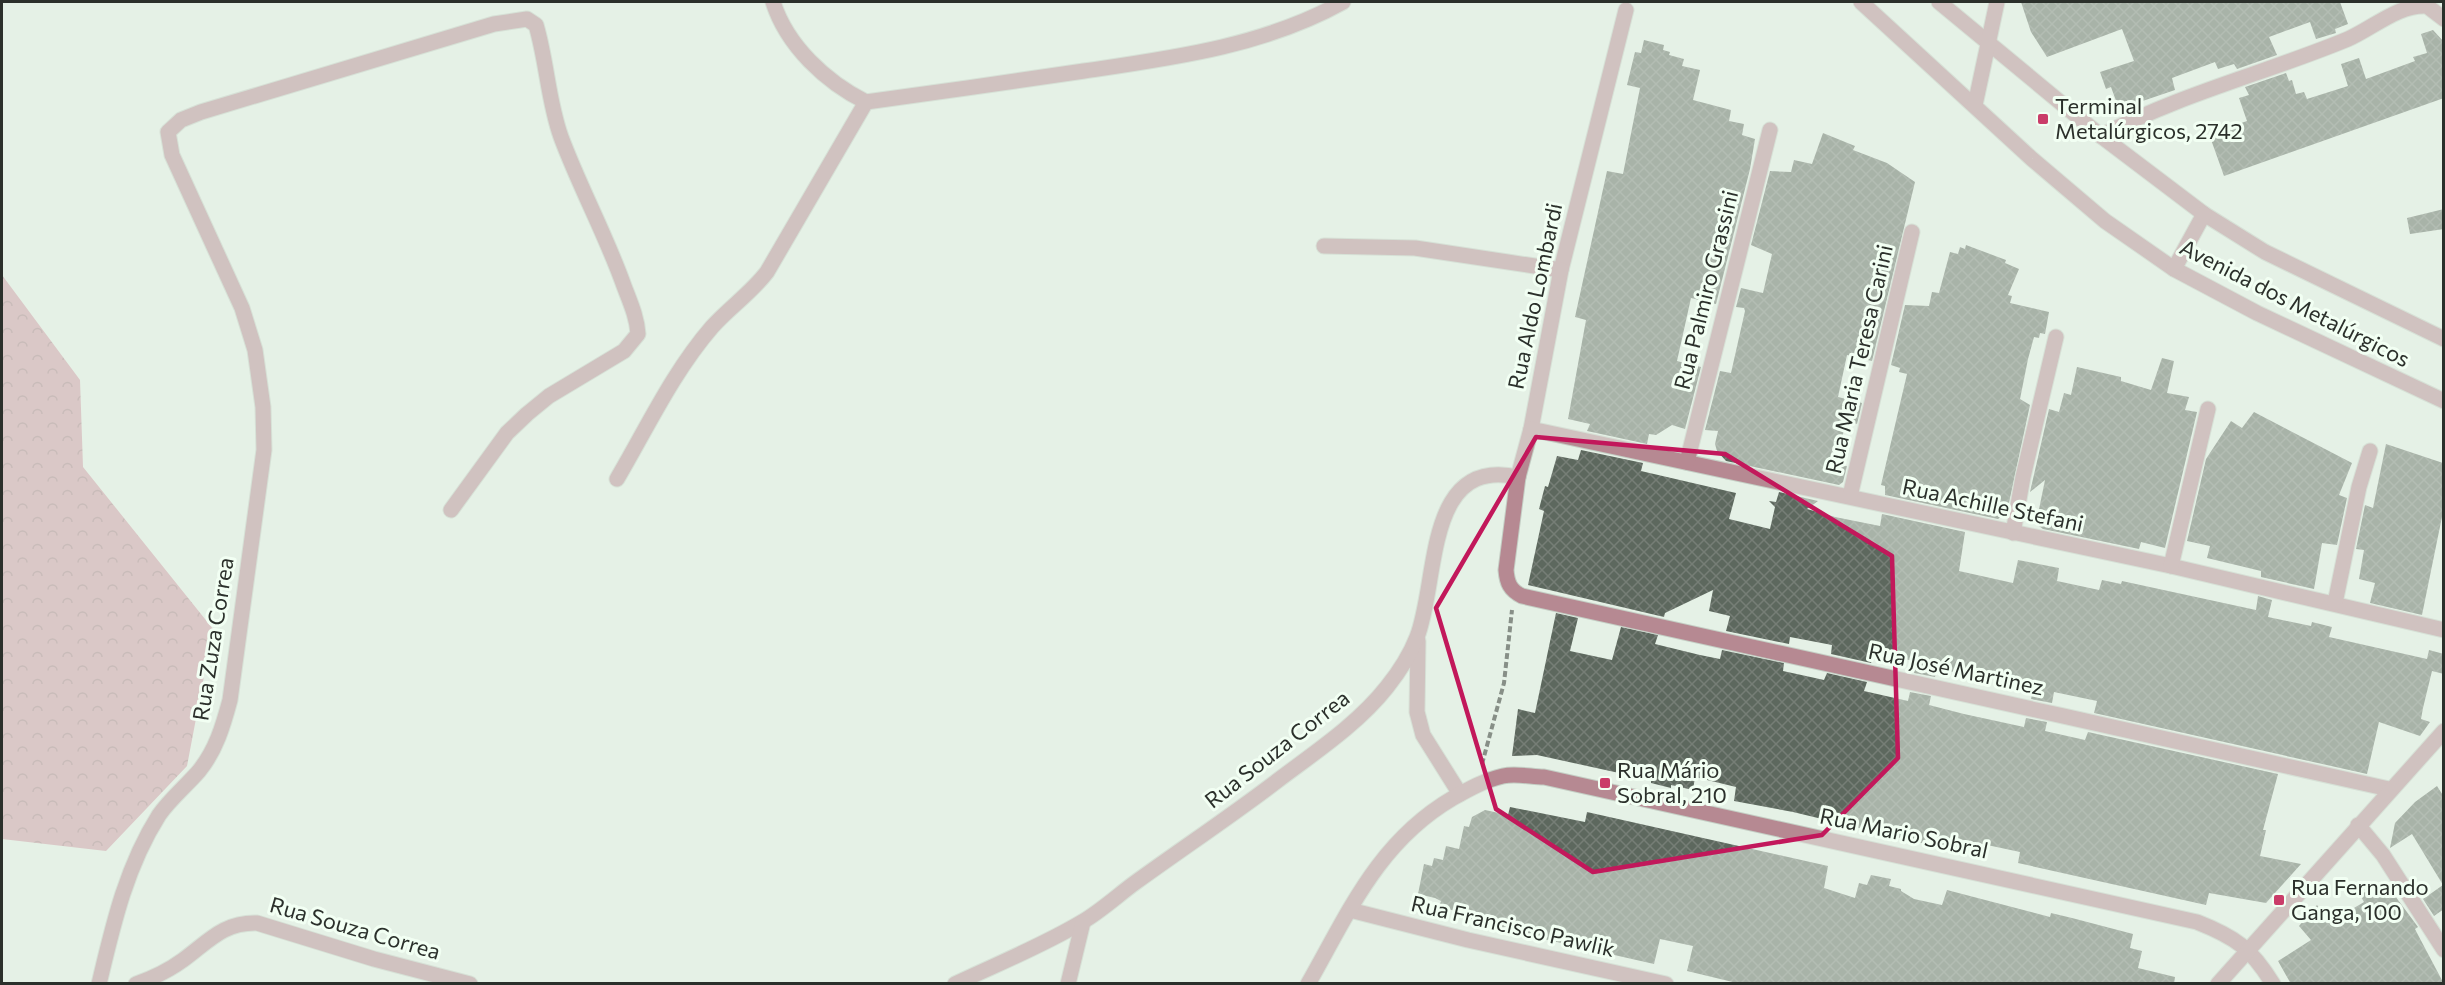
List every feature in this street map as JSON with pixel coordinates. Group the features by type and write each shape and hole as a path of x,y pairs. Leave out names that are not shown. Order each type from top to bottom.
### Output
{"street":[{"path":"773,2 789,35 809,60 827,78 866,102 1174,58 1234,45 1327,11 1343,2"},
{"name":"Avenida dos Metalúrgicos","path":"1861,2 2105,221 2174,270 2257,313 2444,401"},
{"name":"Avenida dos Metalúrgicos","path":"1939,2 2101,136 2156,180 2204,214 2265,252 2444,339"},
{"path":"1975,105 1997,2"},
{"path":"2101,136 2138,117 2207,88 2348,39 2400,12 2427,6 2444,19"},
{"name":"Rua Aldo Lombardi","path":"1514,591 1507,580 1506,570 1518,477 1531,429 1562,270 1626,10"},
{"name":"Rua Zuza Correa","path":"99,984 128,874 145,838 160,813 212,753 223,729 230,700 264,450 263,407 255,350 246,318 226,269 172,155 168,132 181,120 201,112 494,24 527,19 536,25 539,34 548,87 560,134 577,179 617,266 637,322 638,334 624,351 549,396 526,414 507,433 451,510"},
{"path":"617,479 680,370 712,327 753,291 767,272 866,102"},
{"name":"Rua Palmiro Grassini","path":"1688,462 1770,130"},
{"path":"2174,270 2204,214"},
{"name":"Rua Maria Teresa Carini","path":"1850,496 1912,232"},
{"path":"1324,246 1415,248 1562,270"},
{"path":"2013,533 2023,477 2056,337"},
{"path":"2171,566 2208,409"},
{"name":"Rua Achille Stefani","path":"1531,429 2171,566 2444,630"},
{"path":"2335,603 2354,507 2370,451"},
{"name":"Rua Souza Correa","path":"955,984 1083,922 1224,822 1352,722 1386,689 1406,660 1418,635 1430,571 1448,506 1456,493 1465,484 1498,472 1518,477"},
{"name":"Rua José Martinez","path":"1514,591 1522,596 2115,726 2390,789"},
{"path":"1418,635 1417,712 1422,735 1460,794"},
{"path":"2218,984 2444,731"},
{"name":"Rua Mario Sobral","path":"1308,984 1350,910 1392,846 1416,824 1460,794 1477,784 1505,776 1544,777 2197,922 2228,934 2249,949"},
{"path":"2358,825 2383,855 2444,950"},
{"name":"Rua Francisco Pawlik","path":"1350,910 1468,940 1666,984"},
{"path":"1068,984 1083,922"},
{"name":"Rua Souza Correa","path":"136,984 159,975 210,938 238,923 256,923 374,959 470,984"},
{"path":"2249,949 2273,984"}],"path":[{"path":"1477,784 1504,683 1514,591"}],"highlighted area":[{"path":"1536,437 1725,454 1892,556 1898,758 1822,835 1593,872 1496,809 1436,608"}],"green space":[{"path":"2,275 80,380 83,467 213,629 187,766 106,851 2,839"}],"building":[{"path":"2021,2 2340,2 2348,24 2335,29 2336,33 2316,39 2310,22 2269,37 2277,55 2237,69 2234,64 2218,69 2215,62 2172,78 2175,90 2119,109 2111,87 2106,89 2100,72 2134,61 2122,29 2047,57 2031,32"},
{"path":"2433,30 2444,42 2444,98 2224,176 2209,134 2247,121 2239,98 2249,95 2245,87 2286,73 2289,81 2292,80 2296,94 2304,92 2307,99 2348,86 2341,64 2359,58 2366,79 2415,61 2413,57 2427,53 2421,34"},
{"path":"1644,40 1664,45 1663,50 1670,52 1669,55 1684,59 1682,66 1700,70 1693,100 1731,110 1729,121 1744,124 1742,135 1755,139 1750,169 1716,304 1691,298 1677,361 1701,367 1685,429 1672,425 1656,435 1649,434 1647,444 1587,431 1590,424 1568,419 1586,320 1575,317 1607,171 1623,174 1640,88 1627,85 1635,52 1641,53"},
{"path":"1823,133 1855,146 1853,150 1887,163 1915,182 1872,361 1847,355 1838,397 1862,403 1857,424 1846,421 1836,465 1847,466 1843,482 1839,485 1726,461 1717,451 1715,444 1718,431 1705,430 1720,371 1731,373 1745,311 1744,308 1736,307 1741,288 1763,293 1772,254 1751,245 1770,171 1791,172 1794,160 1812,164"},
{"path":"2444,209 2444,229 2410,234 2407,218"},
{"path":"1966,245 2006,260 2005,263 2019,269 2008,295 2012,296 2010,303 2049,312 2045,334 2040,333 2039,338 2034,337 2028,359 2020,399 2030,405 2007,512 1998,519 1885,495 1885,486 1881,485 1907,374 1899,372 1900,368 1891,365 1905,305 1929,306 1932,292 1939,293 1950,252 1958,254 1960,247 1965,249"},
{"path":"2162,358 2174,361 2167,393 2189,397 2185,410 2197,412 2165,548 2141,542 2139,549 2043,529 2036,524 2045,480 2030,492 2049,409 2059,412 2064,393 2071,395 2077,367 2121,377 2121,381 2151,390"},
{"path":"2254,412 2352,463 2339,495 2347,498 2337,545 2322,543 2314,589 2261,577 2261,571 2207,558 2210,546 2187,541 2206,459 2231,421 2242,428"},
{"path":"2386,444 2443,463 2444,507 2422,615 2370,603 2375,583 2359,579 2364,550 2356,549 2365,505 2373,508"},
{"path":"1581,450 1643,463 1641,471 1736,493 1729,519 1770,529 1775,507 1769,501 1776,502 1779,492 1818,501 1807,509 1835,517 1880,526 1882,514 1965,532 1959,571 2013,583 2018,560 2059,568 2057,581 2099,590 2102,580 2121,584 2122,581 2256,610 2258,596 2272,600 2268,617 2311,626 2312,622 2332,627 2329,637 2427,659 2429,650 2444,654 2444,674 2432,671 2421,719 2430,722 2420,736 2379,722 2367,774 2094,713 2097,701 2054,692 2052,703 2031,699 2034,685 1986,675 1971,673 1970,676 1937,668 1935,677 1914,673 1917,662 1884,654 1874,654 1871,663 1831,654 1832,645 1790,637 1789,644 1726,631 1730,616 1709,611 1713,590 1665,613 1664,617 1528,585 1544,511 1539,509 1545,486 1548,487 1557,456 1578,460"},
{"path":"1556,613 1578,618 1570,651 1612,660 1621,627 1658,635 1655,644 1700,655 1720,659 1722,650 1784,663 1783,671 1824,680 1827,673 1867,682 1864,691 1908,701 1910,692 1931,696 1929,705 1964,714 2024,727 2026,718 2047,722 2045,731 2085,740 2088,732 2278,774 2263,830 2266,830 2260,856 2301,864 2266,903 2209,893 2206,905 2018,863 2020,852 1959,839 1955,851 1793,812 1734,801 1736,787 1695,777 1693,790 1671,785 1671,788 1651,783 1651,780 1537,755 1512,756 1518,709 1535,713"},
{"path":"2437,786 2444,797 2444,909 2434,916 2423,899 2443,885 2412,834 2390,848 2395,823 2415,802"},
{"path":"1510,807 1585,822 1587,812 1828,866 1824,888 1855,898 1859,883 1867,885 1871,875 1891,879 1889,886 1901,889 1914,899 1942,905 1947,890 2050,917 2051,913 2133,934 2130,948 2142,951 2138,968 2175,977 2174,984 1741,984 1687,971 1693,946 1660,939 1654,964 1487,926 1488,924 1462,918 1464,913 1439,907 1441,901 1435,898 1418,894 1424,864 1432,866 1434,858 1443,860 1446,846 1459,849 1464,826 1469,827 1472,817 1485,810 1508,815"},
{"path":"2384,881 2418,927 2415,929 2444,984 2291,984 2278,961 2311,940 2299,926 2317,905 2329,923 2364,902 2360,895"}],"place":[{"name":"Terminal Metalúrgicos, 2742","path":"2043,119"},
{"name":"Rua Mário Sobral, 210","path":"1605,783"},
{"name":"Rua Fernando Ganga, 100","path":"2279,900"}]}
